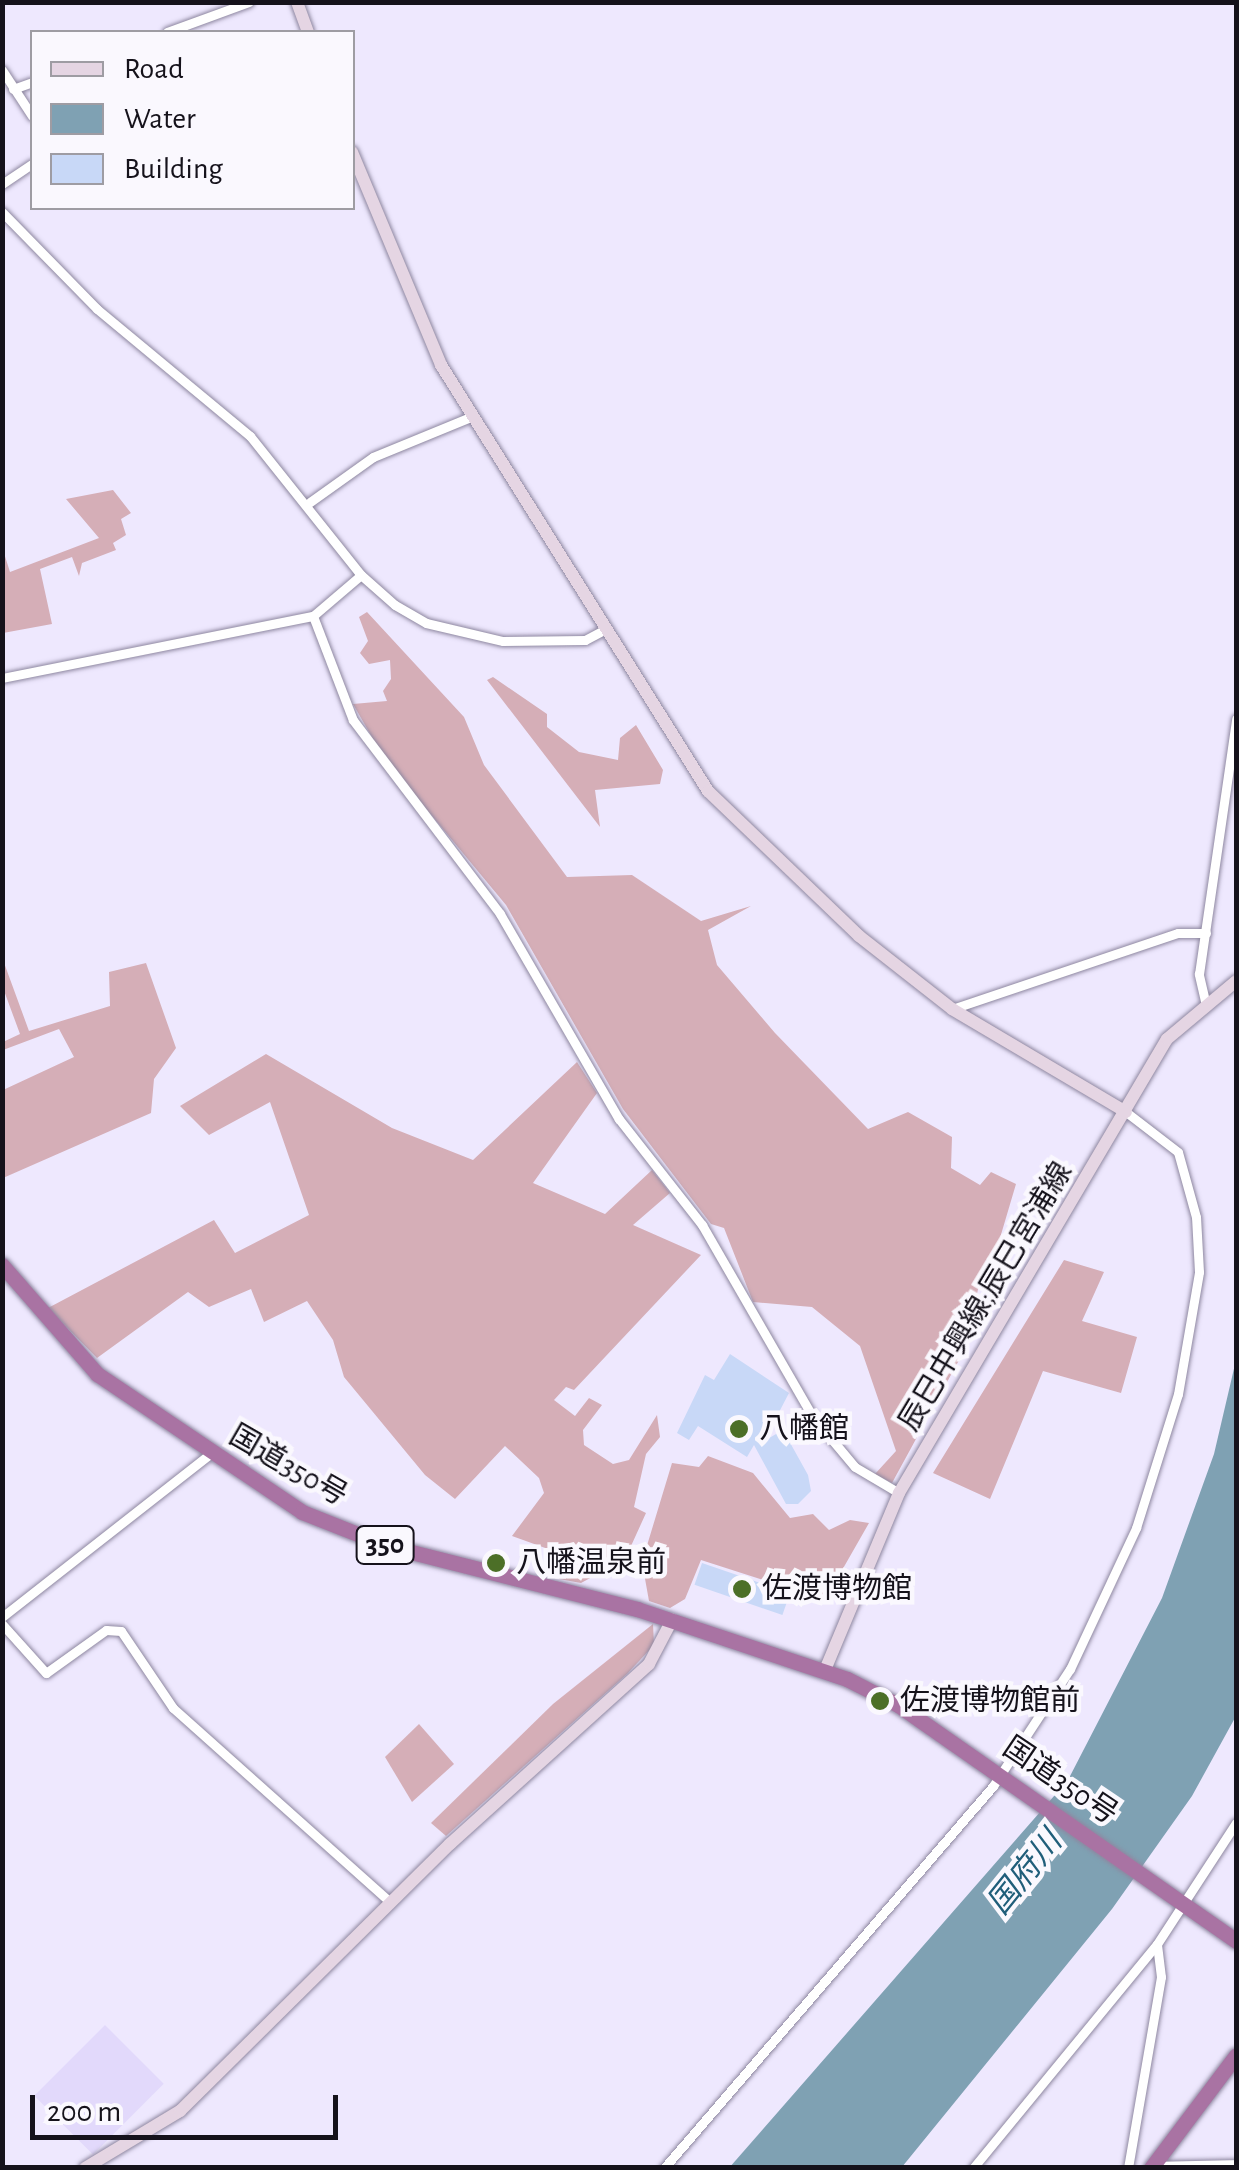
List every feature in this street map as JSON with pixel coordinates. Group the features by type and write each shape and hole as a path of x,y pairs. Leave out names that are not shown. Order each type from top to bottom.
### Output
{"highway":[{"name":"国道350号","path":"2,1265 97,1374 210,1454 350,1533 672,1620 826,1670 898,1705 1185,1900 1236,1941"},
{"path":"1151,2167 1236,2055"}],"street":[{"path":"172,30 248,2"},
{"path":"297,2 307,30"},
{"path":"2,70 30,113"},
{"path":"14,89 30,83"},
{"path":"355,160 410,304 473,416 687,762 744,830 952,1009 1166,1136 1186,1174 1199,1247 1192,1325 1136,1528 1070,1669 1003,1776 664,2168"},
{"path":"2,184 30,165"},
{"path":"2,212 97,310 250,436 310,502 361,575 407,614 483,637 585,640 606,629"},
{"path":"310,502 373,457 473,416"},
{"path":"2,678 314,616 361,575"},
{"path":"314,616 353,720 500,914 620,1119 702,1226 813,1418 856,1468 898,1492"},
{"path":"1209,998 1198,974 1236,720"},
{"path":"952,1009 1178,933 1206,933"},
{"name":"辰巳中興線;辰巳宮浦線","path":"826,1670 898,1492 1167,1039 1209,998 1236,981"},
{"path":"210,1454 2,1620 46,1673 106,1630 122,1630 173,1708 390,1902"},
{"path":"85,2168 180,2110 390,1902 649,1664 672,1620"},
{"path":"973,2168 1157,1944 1236,1823"},
{"path":"1128,2168 1161,1977 1157,1944"},
{"path":"1151,2167 1236,2164"}],"shaded area":[{"path":"113,490 131,513 121,519 126,535 113,543 116,550 82,563 79,576 72,557 40,569 52,624 3,633 3,550 10,572 99,538 66,499"},
{"path":"367,612 464,717 484,765 567,877 632,875 701,921 751,906 708,930 717,965 775,1033 868,1129 908,1112 952,1137 951,1168 980,1185 991,1172 1016,1184 1000,1238 1005,1261 978,1289 974,1310 982,1318 892,1483 875,1474 896,1451 860,1346 812,1307 753,1302 724,1228 711,1224 623,1109 506,905 384,758 353,704 387,701 383,691 391,679 390,660 369,664 360,653 368,641 359,617"},
{"path":"493,677 547,714 547,727 579,752 618,760 620,738 636,725 663,770 660,784 595,790 600,827 487,680"},
{"path":"3,960 29,1031 110,1006 109,972 146,963 176,1048 154,1079 151,1113 3,1178 3,1090 74,1057 59,1029 3,1050 3,1042 20,1034 3,988"},
{"path":"266,1054 392,1128 473,1160 577,1062 597,1093 533,1183 605,1214 652,1170 670,1193 633,1225 701,1255 574,1390 566,1387 554,1400 575,1416 589,1398 602,1405 583,1430 584,1445 613,1464 629,1460 657,1415 660,1437 646,1454 634,1507 646,1513 631,1546 594,1576 581,1583 559,1579 562,1554 512,1536 544,1493 539,1478 505,1446 455,1499 425,1475 344,1377 333,1340 307,1301 264,1322 251,1289 209,1307 188,1292 97,1358 48,1308 214,1220 235,1253 309,1215 270,1102 209,1135 180,1106"},
{"path":"1064,1260 1104,1272 1082,1321 1137,1337 1121,1393 1043,1371 990,1499 933,1473"},
{"path":"708,1456 753,1473 790,1518 813,1514 829,1530 850,1520 869,1523 825,1600 701,1560 685,1599 670,1608 649,1601 642,1562 672,1463 699,1467"},
{"path":"653,1624 654,1645 627,1674 446,1836 431,1823 553,1704"},
{"path":"419,1724 454,1764 412,1802 385,1757"},
{"path":"105,2025 164,2084 93,2154 34,2096"}],"water":[{"name":"国府川","path":"1236,1360 1236,1716 1192,1796 1112,1909 902,2167 729,2168 1068,1780 1162,1598 1214,1454"}],"building":[{"name":"八幡館","path":"730,1354 789,1393 764,1441 783,1430 808,1475 811,1491 798,1504 786,1504 754,1445 747,1457 698,1426 689,1440 677,1433 705,1375 714,1380"},
{"name":"佐渡博物館","path":"702,1563 790,1593 782,1615 695,1585"}],"place":[{"name":"八幡館","path":"739,1429"},
{"name":"八幡温泉前","path":"496,1563"},
{"name":"佐渡博物館","path":"742,1589"},
{"name":"佐渡博物館前","path":"880,1701"}]}
